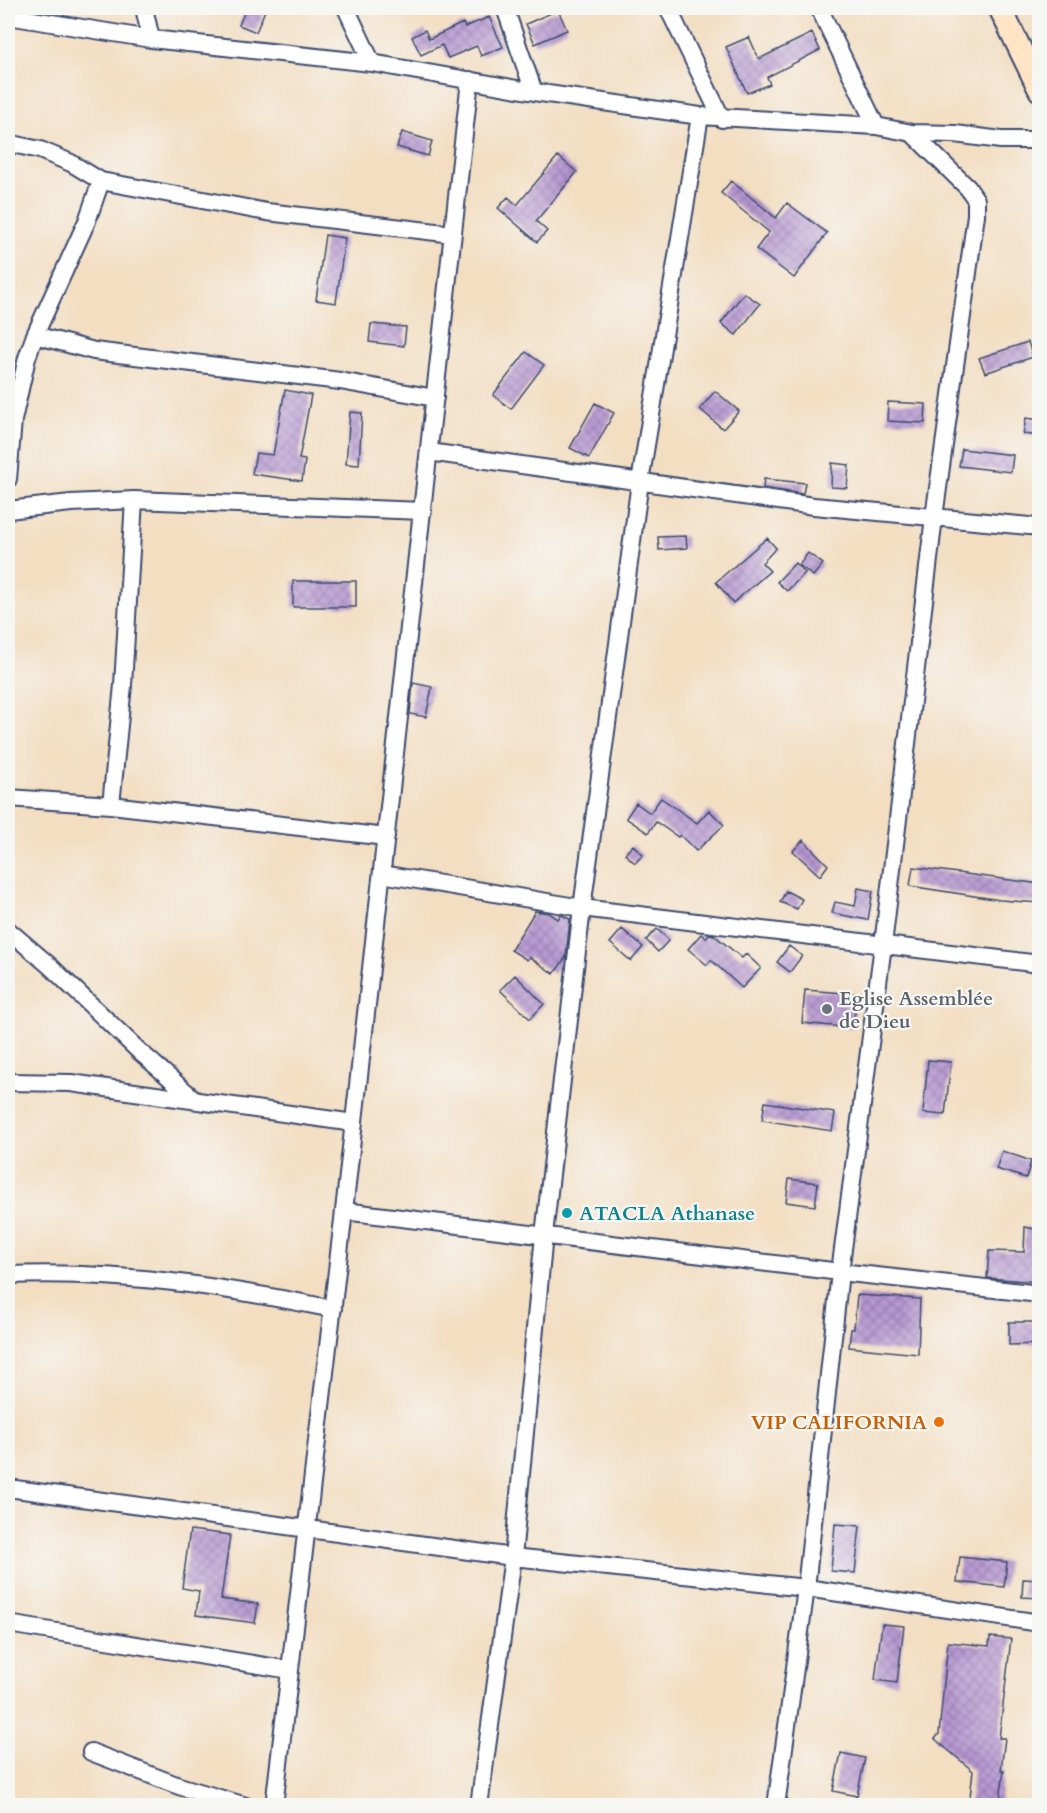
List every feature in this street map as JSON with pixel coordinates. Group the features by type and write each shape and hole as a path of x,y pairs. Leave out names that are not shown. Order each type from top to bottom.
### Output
{"main road":[{"path":"1000,8 1040,90"}],"street":[{"path":"144,8 151,39"},
{"path":"346,8 372,63"},
{"path":"505,8 534,92"},
{"path":"668,8 722,119"},
{"path":"819,8 876,126"},
{"path":"8,16 151,39 372,63 534,92 722,119 876,126 912,133 955,134 1001,140 1040,140"},
{"path":"274,1806 345,1211 470,80"},
{"path":"479,1806 513,1557 544,1234 582,908 640,482 700,116"},
{"path":"776,1806 806,1588 840,1272 976,200 968,188 912,133"},
{"path":"8,143 50,154 71,163 101,181 267,212 453,234"},
{"path":"8,480 13,420 35,335 76,249 101,181"},
{"path":"35,335 94,351 340,381 435,398"},
{"path":"429,452 814,506 1040,527"},
{"path":"8,510 71,503 134,500 423,512"},
{"path":"111,805 123,685 134,500"},
{"path":"8,798 111,805 386,837"},
{"path":"382,874 582,908 1040,964"},
{"path":"8,930 50,966 139,1051 195,1099"},
{"path":"8,1082 71,1083 354,1123"},
{"path":"345,1211 840,1272 1040,1294"},
{"path":"8,1275 97,1274 174,1281 239,1290 333,1310"},
{"path":"8,1488 513,1557 806,1588 1040,1623"},
{"path":"8,1624 290,1670"},
{"path":"91,1752 179,1786 246,1806"}],"building":[{"path":"246,8 266,8 256,32 239,25"},
{"path":"558,10 567,30 535,44 526,24"},
{"path":"489,17 503,47 481,56 477,46 448,58 442,45 421,55 412,37 425,30 429,39 463,23 465,27"},
{"path":"812,33 820,50 767,77 770,84 747,93 726,47 749,37 759,59"},
{"path":"402,132 432,141 428,156 397,147"},
{"path":"558,156 577,172 536,221 547,231 537,242 498,208 508,197 517,205"},
{"path":"731,181 776,218 787,203 827,233 794,278 756,249 769,232 721,193"},
{"path":"325,235 345,238 336,303 316,300"},
{"path":"744,293 760,304 736,335 721,323"},
{"path":"371,324 406,327 404,346 369,342"},
{"path":"1028,342 1033,357 985,373 979,358"},
{"path":"526,352 544,365 511,409 493,395"},
{"path":"285,390 311,395 299,459 305,460 302,481 252,474 256,453 273,455"},
{"path":"715,391 739,411 723,429 700,409"},
{"path":"888,402 926,404 925,423 887,421"},
{"path":"595,403 614,413 589,458 570,448"},
{"path":"350,412 362,413 359,465 346,464"},
{"path":"1026,418 1040,420 1040,436 1023,434"},
{"path":"962,449 1013,455 1011,472 959,466"},
{"path":"832,463 849,465 847,488 831,487"},
{"path":"764,479 805,483 803,494 763,488"},
{"path":"686,536 687,548 659,550 658,537"},
{"path":"767,538 776,548 762,563 770,571 733,603 716,582"},
{"path":"808,553 823,564 813,576 799,565"},
{"path":"795,563 805,573 787,591 777,582"},
{"path":"293,581 356,581 356,607 293,607"},
{"path":"413,683 432,687 426,717 410,714"},
{"path":"661,798 697,823 709,810 724,825 696,851 680,835 678,837 656,822 648,833 626,818 636,803 650,813"},
{"path":"803,840 828,865 820,876 793,851"},
{"path":"633,845 643,855 635,863 625,854"},
{"path":"913,867 1040,884 1040,903 1000,900 910,886"},
{"path":"858,888 873,891 868,920 832,913 835,902 855,906"},
{"path":"786,891 802,899 797,909 780,902"},
{"path":"535,911 549,913 558,919 561,915 570,919 566,957 554,974 529,957 527,960 511,950"},
{"path":"622,929 643,947 631,961 610,943"},
{"path":"657,929 669,940 658,952 646,940"},
{"path":"701,934 706,938 709,934 714,935 742,958 746,954 761,968 742,988 711,960 707,965 688,949"},
{"path":"789,946 802,956 790,972 777,962"},
{"path":"515,975 544,1004 530,1019 500,990"},
{"path":"805,990 857,994 853,1028 802,1023"},
{"path":"928,1060 951,1062 945,1115 923,1113"},
{"path":"765,1102 835,1113 832,1131 762,1120"},
{"path":"1002,1151 1031,1161 1026,1178 996,1169"},
{"path":"789,1179 818,1183 815,1206 786,1202"},
{"path":"1025,1227 1040,1230 1040,1282 987,1278 989,1251 1024,1252"},
{"path":"857,1295 920,1299 918,1354 849,1347 851,1329 854,1329"},
{"path":"1009,1322 1040,1324 1040,1344 1009,1345"},
{"path":"835,1524 860,1526 855,1573 831,1571"},
{"path":"190,1530 230,1535 221,1599 258,1604 255,1623 196,1615 199,1591 182,1588"},
{"path":"960,1557 1007,1562 1004,1587 957,1582"},
{"path":"1023,1579 1040,1580 1040,1598 1022,1597"},
{"path":"882,1624 904,1626 897,1683 875,1680"},
{"path":"990,1637 1011,1639 999,1738 1005,1738 1001,1770 1004,1770 999,1806 969,1806 973,1771 935,1739 939,1734 948,1642 989,1646"},
{"path":"841,1753 865,1758 857,1796 833,1791"}],"place":[{"name":"Eglise Assemblée de Dieu","path":"827,1009"},
{"name":"ATACLA Athanase","path":"567,1213"},
{"name":"VIP CALIFORNIA","path":"939,1422"}]}
